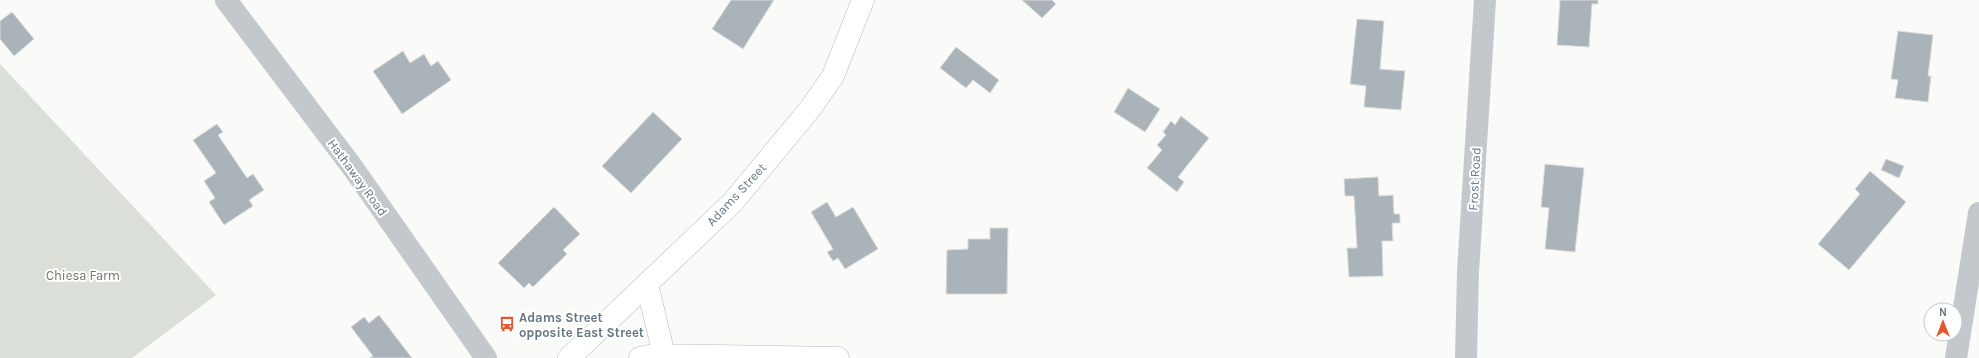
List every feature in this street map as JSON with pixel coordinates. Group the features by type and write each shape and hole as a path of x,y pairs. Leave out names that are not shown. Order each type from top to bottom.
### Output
{"main road":[{"name":"Adams Street","path":"569,358 732,203 810,109 833,76 864,0"},
{"path":"647,284 664,355"},
{"path":"640,358 664,355 838,358"}],"street":[{"name":"Hathaway Road","path":"226,0 353,168 486,358"},
{"name":"Frost Road","path":"1466,358 1468,272 1485,0"},
{"path":"1956,358 1979,213"}],"green space":[{"name":"Chiesa Farm","path":"0,64 216,295 132,358 0,358"}],"building":[{"path":"731,0 774,0 743,49 712,29"},
{"path":"1022,0 1052,0 1056,4 1042,18"},
{"path":"1560,0 1598,0 1598,4 1592,4 1589,47 1557,45"},
{"path":"12,12 34,39 14,56 0,39 0,21"},
{"path":"1357,19 1384,21 1380,69 1405,71 1401,110 1364,107 1366,86 1350,84"},
{"path":"1898,31 1933,35 1928,76 1931,76 1928,102 1895,98 1898,80 1891,79"},
{"path":"956,47 999,80 990,93 973,80 966,88 940,68"},
{"path":"403,51 410,63 424,54 431,66 438,61 451,80 402,114 373,71"},
{"path":"1128,88 1160,109 1145,132 1114,112"},
{"path":"653,112 682,139 631,193 602,166"},
{"path":"1181,116 1209,138 1178,177 1184,182 1177,192 1147,168 1162,150 1157,145 1166,135 1163,132 1171,121 1175,125"},
{"path":"217,124 223,132 218,135 247,178 253,174 264,190 249,200 253,206 224,225 209,202 215,198 204,181 216,173 193,140"},
{"path":"1886,159 1904,166 1899,178 1881,170"},
{"path":"1545,164 1584,168 1575,252 1545,249 1549,208 1541,207"},
{"path":"1870,171 1906,202 1849,270 1818,244 1860,194 1855,189"},
{"path":"1378,177 1379,196 1393,195 1394,214 1400,214 1400,223 1392,223 1393,241 1382,241 1383,276 1349,277 1347,248 1357,248 1354,196 1345,196 1344,179"},
{"path":"827,202 836,217 853,207 878,249 845,269 838,258 833,261 827,252 833,249 811,212"},
{"path":"554,207 580,234 563,250 567,254 533,287 529,283 524,288 498,263"},
{"path":"990,228 1008,228 1007,294 946,294 947,250 968,249 968,239 990,239"},
{"path":"379,315 412,358 369,358 373,356 351,327 364,317 369,323"}],"place":[{"name":"Adams Street opposite East Street","path":"507,324"}]}
